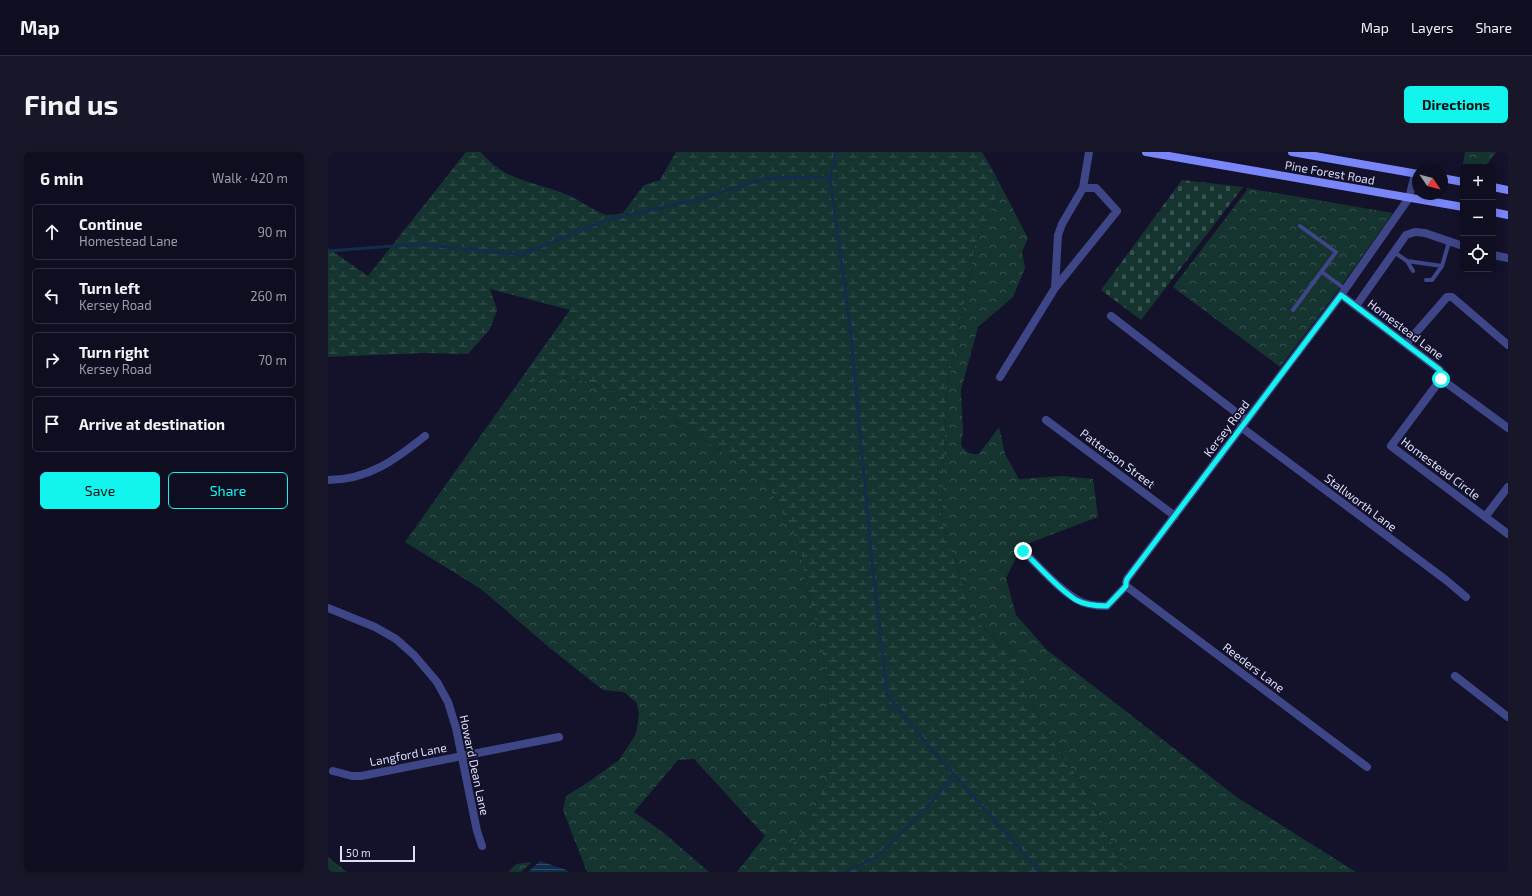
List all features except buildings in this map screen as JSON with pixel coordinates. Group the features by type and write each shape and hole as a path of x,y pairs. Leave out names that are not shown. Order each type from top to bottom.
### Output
{"main road":[{"name":"Pine Forest Road","path":"1146,152 1460,206"},
{"name":"Pine Forest Road","path":"1292,152 1412,173"},
{"path":"1448,179 1460,181"},
{"path":"1496,188 1508,190"},
{"path":"1496,213 1508,215"}],"street":[{"path":"1055,288 1058,235 1062,224 1083,188 1089,152"},
{"path":"1000,377 1055,288 1117,211 1096,188 1083,188"},
{"name":"Kersey Road","path":"1023,551 1062,588 1078,600 1097,606 1107,606 1126,586 1127,579 1343,292 1409,198 1412,189"},
{"path":"1356,306 1406,235 1414,232 1425,233 1460,245"},
{"path":"1496,256 1508,258"},
{"name":"Homestead Lane","path":"1343,292 1356,306 1440,370 1442,375 1441,379 1508,428"},
{"path":"1406,344 1447,297 1452,297 1508,345"},
{"path":"1111,316 1246,420"},
{"name":"Homestead Circle","path":"1441,379 1391,446 1508,534"},
{"name":"Patterson Street","path":"1046,420 1175,516"},
{"name":"Stallworth Lane","path":"1241,428 1446,580 1466,597"},
{"path":"328,480 354,477 376,470 395,460 424,436"},
{"name":"Homestead Circle","path":"1485,517 1508,487"},
{"name":"Reeders Lane","path":"1126,586 1367,767"},
{"name":"Howard Dean Lane","path":"328,608 386,632 414,655 437,682 448,702 456,728 477,831 482,846"},
{"path":"1455,676 1508,717"},
{"name":"Langford Lane","path":"333,771 347,775 361,776 559,737"}],"lane":[{"path":"1293,310 1336,252 1300,226"},
{"path":"1426,280 1432,280 1442,266 1449,241"},
{"path":"1394,252 1407,261 1413,271"},
{"path":"1407,261 1442,266"},
{"path":"1322,272 1343,292"}],"green space":[{"path":"466,152 481,152 501,170 511,176 558,191 604,214 614,215 623,213 644,185 660,180 676,152 982,152 992,169 998,194 975,245 947,390 941,520 972,615 1020,666 1030,706 1084,788 1126,872 766,872 792,845 814,812 831,766 830,714 822,649 805,580 800,547 766,481 664,413 586,381 549,375 513,390 570,310 490,289 497,310 490,329 468,354 424,353 328,357 328,248 368,276"},
{"path":"1465,152 1496,152 1487,164 1463,164"},
{"path":"992,169 1028,238 1022,252 1025,268 1013,297 978,327 961,390 963,432 961,445 964,450 968,452 979,454 999,427 1005,454 1019,479 1063,476 1093,479 1098,517 1024,545 1022,544 1015,550 1018,554 1006,578 1016,615 1047,650 1238,798 1356,872 1126,872 1084,788 1030,706 1020,666 972,615 941,520 947,390 975,245 998,194"},
{"path":"1182,180 1243,187 1141,320 1101,290"},
{"path":"1246,188 1393,213 1337,292 1280,367 1173,287 1247,190"},
{"path":"549,375 586,381 664,413 766,481 800,547 805,580 822,649 830,714 831,766 814,812 792,845 766,872 737,872 765,836 694,759 678,760 634,812 664,833 709,872 587,872 563,810 566,796 619,760 636,734 639,714 636,702 624,692 603,690 551,649 481,589 405,542 513,390"},
{"path":"328,857 347,872 328,872"},
{"path":"532,862 521,872 508,872 516,864"}],"water":[{"path":"540,861 566,870 569,872 528,872"}],"waterway":[{"path":"836,152 830,177 850,327 872,561 887,695 926,743 1040,872"},
{"path":"328,251 420,244 521,255 606,220 703,198 766,178 830,177"},
{"path":"845,872 877,857 926,809 954,774"}],"route":[{"path":"1023,551 1062,588 1078,600 1097,606 1107,606 1126,586 1127,579 1341,295 1440,370 1442,375 1441,379"}]}
